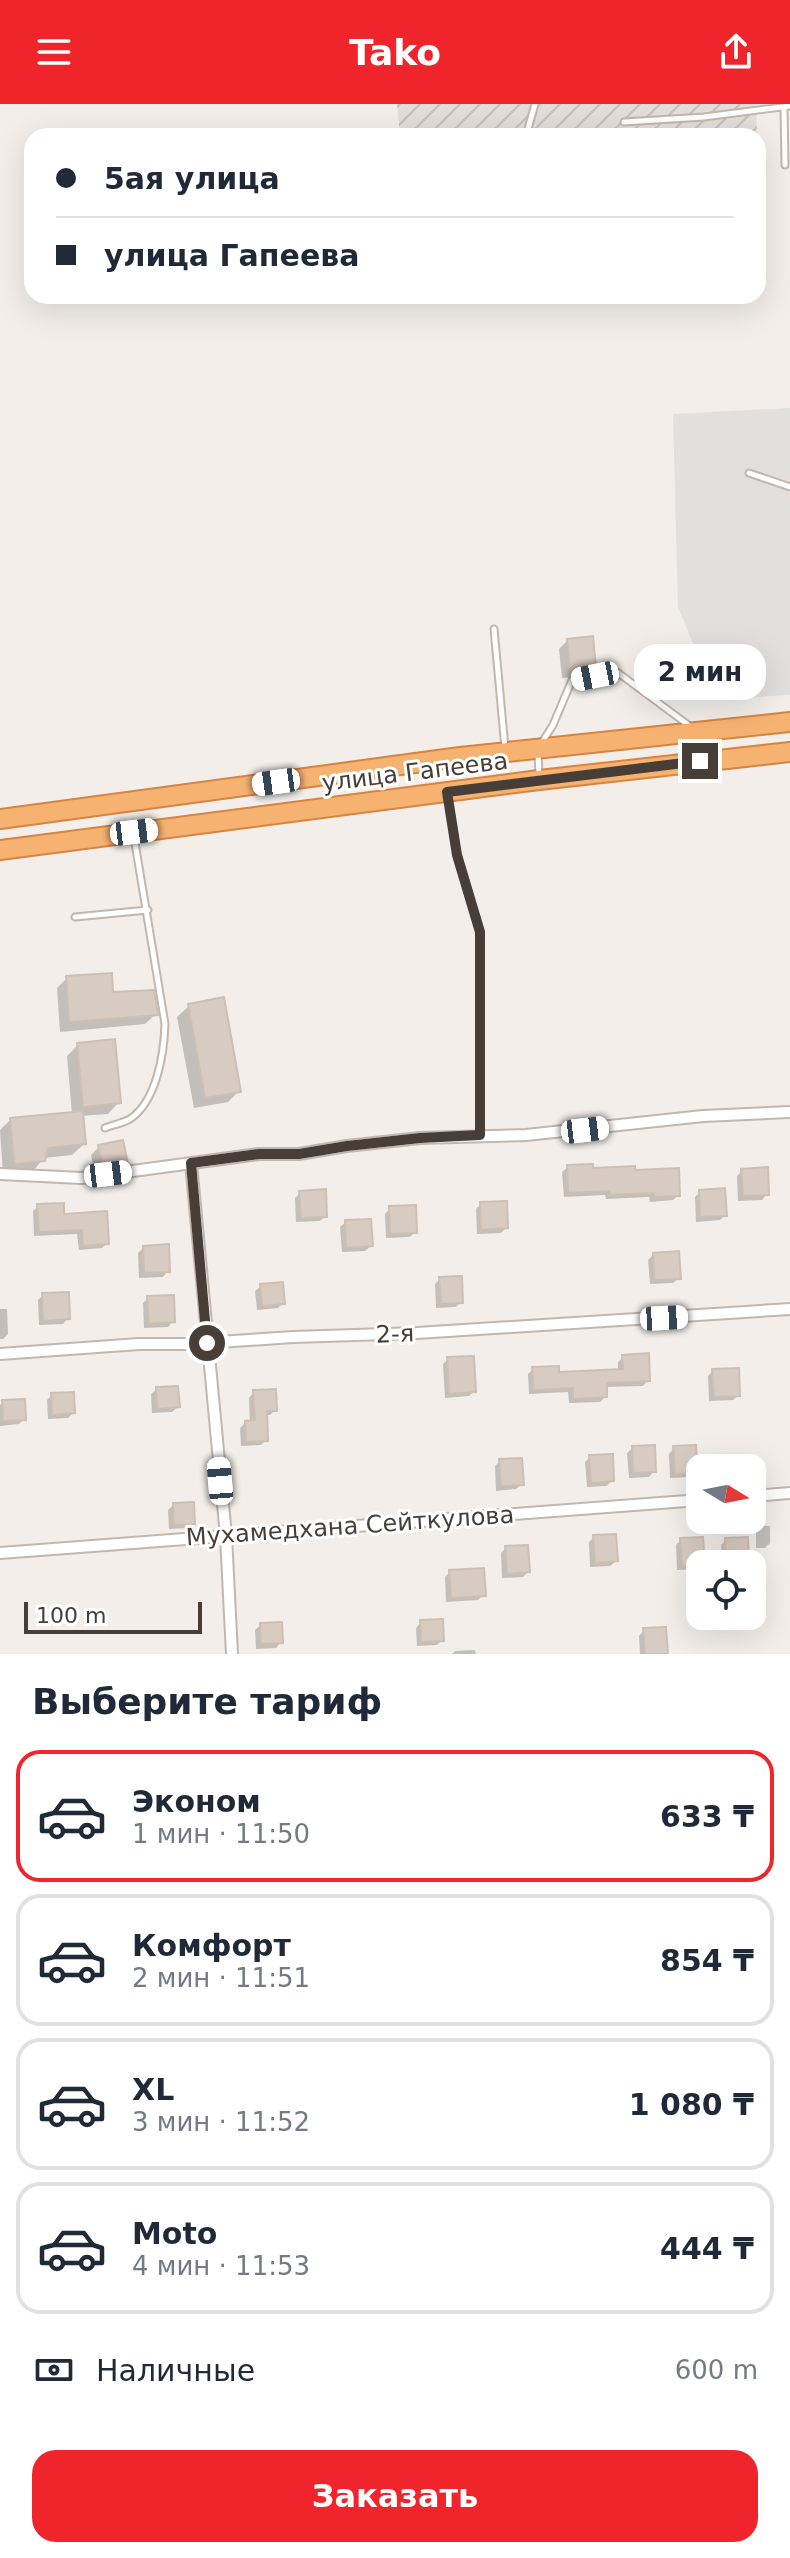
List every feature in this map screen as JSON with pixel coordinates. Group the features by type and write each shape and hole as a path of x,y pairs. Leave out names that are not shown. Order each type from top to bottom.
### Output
{"highway":[{"name":"улица Гапеева","path":"0,819 537,749 790,722"},
{"name":"улица Гапеева","path":"0,850 539,780 790,752"}],"street":[{"path":"0,1174 81,1178 259,1154 299,1154 420,1138 526,1135 703,1116 790,1112"},
{"path":"191,1163 226,1536 232,1654"},
{"name":"2-я","path":"0,1354 790,1309"},
{"path":"766,1495 790,1493"},
{"name":"Мухамедхана Сейткулова","path":"0,1553 686,1501"}],"lane":[{"path":"528,128 535,104"},
{"path":"624,122 787,107 785,165"},
{"path":"749,473 790,487"},
{"path":"494,629 506,753"},
{"path":"539,780 537,749 553,725 572,680 617,672 697,731 700,761"},
{"path":"447,792 457,855 480,932 480,1135"},
{"path":"105,1128 129,1119 141,1107 158,1074 164,1051 165,1024 134,832"},
{"path":"75,917 148,910"}],"shaded area":[{"path":"397,104 756,104 757,128 399,128"},
{"path":"790,408 790,695 716,699 678,607 673,414"}],"building":[{"path":"593,636 596,668 570,671 567,639"},
{"path":"112,973 113,992 154,990 158,1015 69,1022 66,976"},
{"path":"224,997 241,1092 205,1098 188,1004"},
{"path":"115,1039 121,1103 83,1107 77,1043"},
{"path":"83,1111 86,1144 48,1148 45,1161 14,1164 10,1118"},
{"path":"123,1140 128,1164 103,1167 98,1145"},
{"path":"593,1164 593,1168 635,1166 635,1170 679,1168 680,1196 654,1197 654,1193 610,1195 610,1191 568,1193 567,1165"},
{"path":"768,1167 769,1195 743,1196 741,1169"},
{"path":"725,1188 727,1216 700,1217 699,1190"},
{"path":"326,1189 327,1217 301,1218 299,1191"},
{"path":"507,1201 508,1228 481,1230 480,1202"},
{"path":"64,1203 64,1214 107,1211 109,1244 83,1246 82,1230 39,1232 37,1204"},
{"path":"416,1205 417,1233 390,1234 389,1206"},
{"path":"371,1219 373,1246 346,1248 345,1220"},
{"path":"169,1244 170,1272 144,1273 143,1246"},
{"path":"679,1251 681,1279 654,1280 653,1253"},
{"path":"462,1276 463,1303 441,1304 439,1277"},
{"path":"283,1282 285,1304 262,1306 260,1284"},
{"path":"69,1292 70,1319 43,1321 42,1293"},
{"path":"174,1295 175,1322 149,1324 147,1296"},
{"path":"649,1353 650,1381 607,1383 607,1397 573,1399 573,1388 534,1390 532,1367 559,1366 559,1372 623,1369 622,1355"},
{"path":"474,1356 476,1392 449,1394 447,1357"},
{"path":"739,1368 740,1396 714,1397 712,1369"},
{"path":"178,1386 180,1407 157,1409 156,1387"},
{"path":"276,1389 277,1411 267,1411 268,1441 246,1442 245,1421 255,1420 253,1390"},
{"path":"74,1392 75,1413 52,1415 51,1393"},
{"path":"25,1399 26,1420 3,1421 2,1400"},
{"path":"655,1445 656,1472 633,1473 632,1446"},
{"path":"696,1445 697,1454 686,1454 686,1474 675,1474 673,1446"},
{"path":"613,1454 614,1481 591,1483 589,1455"},
{"path":"522,1458 524,1485 501,1486 499,1459"},
{"path":"194,1502 195,1524 174,1525 173,1503"},
{"path":"616,1534 618,1561 595,1563 593,1535"},
{"path":"703,1537 704,1550 686,1550 686,1566 682,1566 680,1538"},
{"path":"748,1537 749,1550 726,1550 725,1538"},
{"path":"528,1545 530,1572 507,1574 505,1546"},
{"path":"484,1568 486,1596 451,1598 449,1570"},
{"path":"443,1619 444,1641 421,1642 420,1620"},
{"path":"282,1622 283,1643 261,1644 260,1623"},
{"path":"666,1627 668,1654 645,1654 643,1628"}],"route":[{"path":"207,1343 191,1163 259,1154 299,1154 420,1138 480,1135 480,932 457,855 447,792 700,761"}]}
